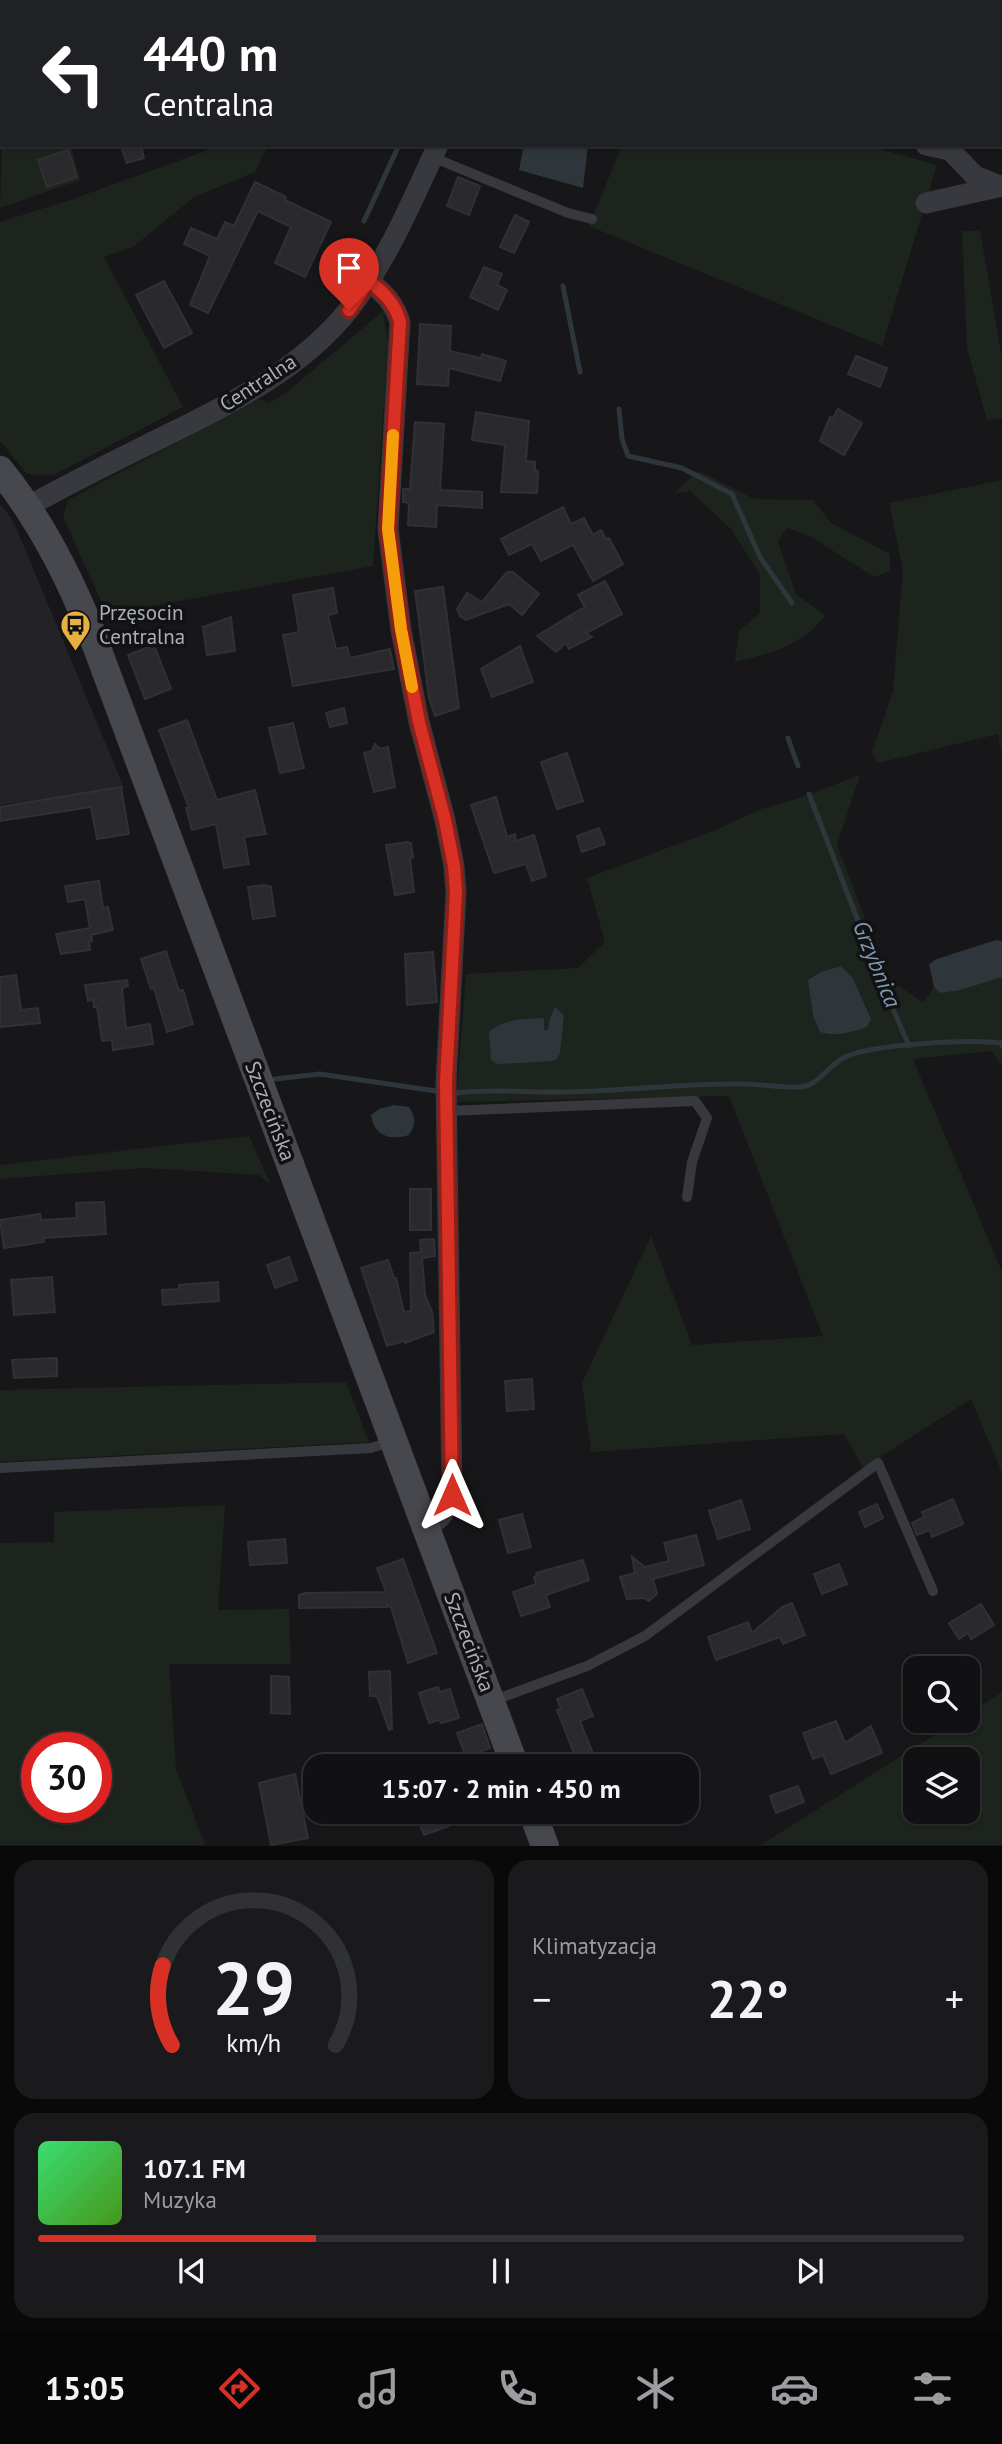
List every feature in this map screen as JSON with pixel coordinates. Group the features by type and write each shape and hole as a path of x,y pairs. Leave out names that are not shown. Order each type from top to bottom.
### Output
{"street":[{"path":"936,147 950,150 975,176 1001,186"},
{"name":"Centralna","path":"10,491 258,387 285,369 333,327 369,281 391,244 435,151"},
{"path":"926,202 1001,186"},
{"path":"369,281 386,295 396,309 400,322 388,529 401,629 419,722 445,820 454,866 456,904 447,1061 452,1490 447,1509 437,1520 425,1527"},
{"name":"Szczecińska","path":"10,491 58,559 90,629 511,1754"},
{"path":"537,1824 545,1846"}],"lane":[{"path":"435,151 568,213 592,219"},
{"path":"447,1111 695,1101 707,1118 692,1162 687,1197"},
{"path":"0,1468 371,1448 393,1441"},
{"path":"491,1701 587,1666 645,1636 878,1463 933,1591"}],"shaded area":[{"path":"2,147 72,147 80,180 0,208"},
{"path":"216,147 267,147 255,172 194,197 133,247 104,257 183,407 54,475 27,474 0,441 0,222 70,200"},
{"path":"524,147 588,147 583,188 519,170"},
{"path":"621,147 873,147 937,165 882,346 589,226"},
{"path":"962,231 980,231 1002,359 1002,418 987,420 967,348"},
{"path":"383,311 388,344 373,566 103,615 101,601 63,517 68,500 259,399 269,403 285,394"},
{"path":"699,471 754,499 813,500 831,523 890,554 890,571 874,577 810,536 787,528 778,542 796,594 825,615 807,634 785,647 735,662 739,631 760,613 760,574 731,529 690,491 674,493"},
{"path":"1002,480 1002,756 998,734 878,763 872,752 893,691 903,570 889,503"},
{"path":"0,504 18,532 124,788 0,805"},
{"path":"860,775 837,845 888,979 923,1002 934,987 940,993 1002,977 1002,1067 992,1051 913,1059 1002,1272 1002,1473 971,1399 863,1468 844,1434 591,1452 582,1383 651,1236 692,1345 823,1336 729,1096 456,1102 466,974 578,968 605,942 587,878 718,829 761,809","holes":["853,978 871,1018 867,1027 813,1016 808,980"]},
{"path":"996,940 1002,941 1002,977 940,993 934,987 929,964"},
{"path":"841,966 853,978 871,1019 867,1027 850,1032 820,1032 813,1016 808,980 821,972"},
{"path":"555,1007 564,1015 557,1059 497,1064 491,1060 489,1032 495,1027 522,1019 544,1018 544,1030 548,1030"},
{"path":"394,1105 409,1107 411,1111 414,1121 409,1135 389,1137 379,1132 373,1122 371,1115 379,1109"},
{"path":"249,1136 271,1185 259,1175 144,1168 0,1179 0,1165"},
{"path":"346,1382 369,1442 0,1462 0,1390"},
{"path":"225,1505 218,1610 289,1609 291,1664 169,1664 176,1769 205,1845 0,1845 0,1543 54,1542 54,1512"},
{"path":"1002,1692 1002,1845 761,1845 903,1755 903,1824 980,1824 980,1747 915,1747 938,1733 980,1733 980,1706"}],"building":[{"path":"121,147 141,147 144,158 127,163"},
{"path":"68,150 77,177 47,187 38,160"},
{"path":"458,177 480,186 469,215 447,206"},
{"path":"255,182 331,222 305,277 275,263 291,227 258,211 208,313 190,305 210,256 184,244 191,228 217,239 225,222 234,226"},
{"path":"515,215 529,222 514,253 500,247"},
{"path":"484,267 502,274 497,285 507,290 498,310 470,297"},
{"path":"164,281 192,333 164,348 136,295"},
{"path":"420,324 451,326 450,351 481,358 482,354 506,361 500,381 449,368 448,386 417,384"},
{"path":"856,356 887,368 880,387 848,374"},
{"path":"838,409 862,423 844,455 820,441 830,417 833,418"},
{"path":"476,412 529,421 526,461 535,462 535,470 538,471 537,493 501,492 505,445 472,440"},
{"path":"415,422 444,424 440,490 482,492 482,508 437,505 436,527 408,525 409,503 403,502 403,489 410,489"},
{"path":"563,507 571,524 584,518 593,535 601,530 606,539 609,538 623,564 593,581 573,545 541,561 532,544 509,555 501,539"},
{"path":"507,572 513,572 539,594 522,615 509,604 466,620 460,616 457,609 467,593 482,602"},
{"path":"605,581 622,614 586,633 592,637 569,649 566,643 556,652 537,636 568,617 572,621 569,616 585,607 578,595"},
{"path":"443,587 459,708 435,716 429,698 415,591"},
{"path":"333,588 337,613 328,615 336,649 347,647 350,658 390,649 394,669 293,686 283,635 299,632 293,595"},
{"path":"231,617 235,651 207,655 203,627"},
{"path":"154,645 171,689 145,699 128,655"},
{"path":"520,646 533,682 492,697 481,669"},
{"path":"344,708 347,723 330,727 326,713"},
{"path":"187,720 217,800 255,790 266,834 244,837 249,864 224,868 216,824 192,830 186,808 189,808 159,730"},
{"path":"293,723 304,768 280,773 269,728"},
{"path":"375,744 380,749 388,747 395,787 374,792 364,753 372,751"},
{"path":"567,753 583,801 557,809 541,762"},
{"path":"121,787 129,834 97,839 91,807 0,821 0,807"},
{"path":"496,797 507,837 515,834 516,841 534,835 546,876 532,881 526,864 494,873 471,805"},
{"path":"599,828 605,844 582,852 577,836"},
{"path":"411,843 413,857 410,858 414,892 395,895 386,845"},
{"path":"99,881 103,908 108,907 113,930 91,935 90,950 61,954 56,934 90,928 85,899 68,902 65,886"},
{"path":"248,887 271,887 275,916 253,919"},
{"path":"166,951 179,991 183,990 193,1024 167,1032 154,988 151,989 141,959"},
{"path":"433,952 437,1002 407,1005 405,954"},
{"path":"16,975 21,1010 38,1008 40,1023 0,1027 0,977"},
{"path":"127,980 128,986 122,988 126,1028 150,1024 153,1044 113,1050 112,1040 102,1041 97,1007 94,1007 93,999 88,1001 85,985"},
{"path":"410,1189 431,1189 431,1230 410,1230"},
{"path":"104,1202 106,1234 43,1238 44,1242 4,1248 0,1220 40,1214 41,1220 77,1218 76,1203"},
{"path":"434,1239 435,1256 422,1258 425,1295 432,1312 434,1332 405,1343 404,1341 387,1346 361,1268 388,1260 396,1278 404,1312 411,1311 410,1253 421,1252 420,1240"},
{"path":"289,1257 297,1280 275,1288 267,1265"},
{"path":"52,1277 55,1312 14,1315 11,1280"},
{"path":"218,1282 219,1301 163,1305 162,1290 179,1289 179,1285"},
{"path":"57,1358 57,1376 14,1378 12,1360"},
{"path":"532,1379 534,1409 507,1411 505,1381"},
{"path":"953,1499 963,1524 932,1537 930,1530 917,1535 912,1523 924,1517 922,1512"},
{"path":"741,1500 750,1529 718,1539 709,1511"},
{"path":"877,1504 883,1518 865,1527 859,1512"},
{"path":"522,1514 531,1547 508,1553 499,1520"},
{"path":"696,1535 704,1565 653,1579 657,1594 649,1601 644,1598 627,1599 620,1577 635,1573 632,1557 645,1567 669,1561 664,1543"},
{"path":"285,1539 287,1563 250,1565 248,1542"},
{"path":"403,1559 437,1653 408,1663 391,1607 387,1605 299,1608 299,1595 305,1593 386,1592 377,1568"},
{"path":"583,1560 589,1580 546,1595 550,1607 521,1616 513,1592 536,1584 536,1573"},
{"path":"839,1564 847,1584 822,1594 814,1574"},
{"path":"792,1603 805,1635 783,1644 780,1637 716,1660 708,1637 748,1622 752,1633 782,1607"},
{"path":"981,1604 994,1625 971,1639 968,1633 959,1639 949,1623"},
{"path":"390,1671 392,1729 389,1730 377,1696 370,1696 369,1672"},
{"path":"271,1676 289,1677 290,1714 271,1713"},
{"path":"438,1687 440,1692 450,1689 459,1718 429,1723 419,1693"},
{"path":"582,1689 593,1716 580,1721 593,1754 574,1754 557,1710 561,1709 557,1699"},
{"path":"836,1721 845,1743 871,1726 882,1753 831,1774 823,1755 813,1759 803,1733"},
{"path":"482,1724 490,1748 474,1754 465,1754 457,1733"},
{"path":"295,1774 303,1824 308,1838 271,1845 259,1783"},
{"path":"798,1786 804,1802 776,1813 770,1796"},
{"path":"420,1824 448,1824 449,1826 424,1835"}],"waterway":[{"name":"Grzybnica","path":"364,221 398,147"},
{"name":"Grzybnica","path":"563,286 580,372"},
{"name":"Grzybnica","path":"619,409 622,439 628,456 682,468 732,494 760,557 792,603"},
{"name":"Grzybnica","path":"788,738 798,766"},
{"name":"Grzybnica","path":"809,794 909,1046"},
{"path":"455,1093 589,1091 720,1084 800,1087 818,1079 843,1058 875,1049 967,1042 1001,1043 1002,1046"},
{"path":"275,1079 320,1074 436,1091"}],"slow traffic":[{"path":"393,435 388,529 401,629 412,687"}],"place":[{"name":"Przęsocin Centralna","path":"76,652"}],"route":[{"path":"349,310 369,281 386,295 396,309 400,322 388,529 401,629 419,722 445,820 454,866 456,892 446,1082 452,1495"}]}
